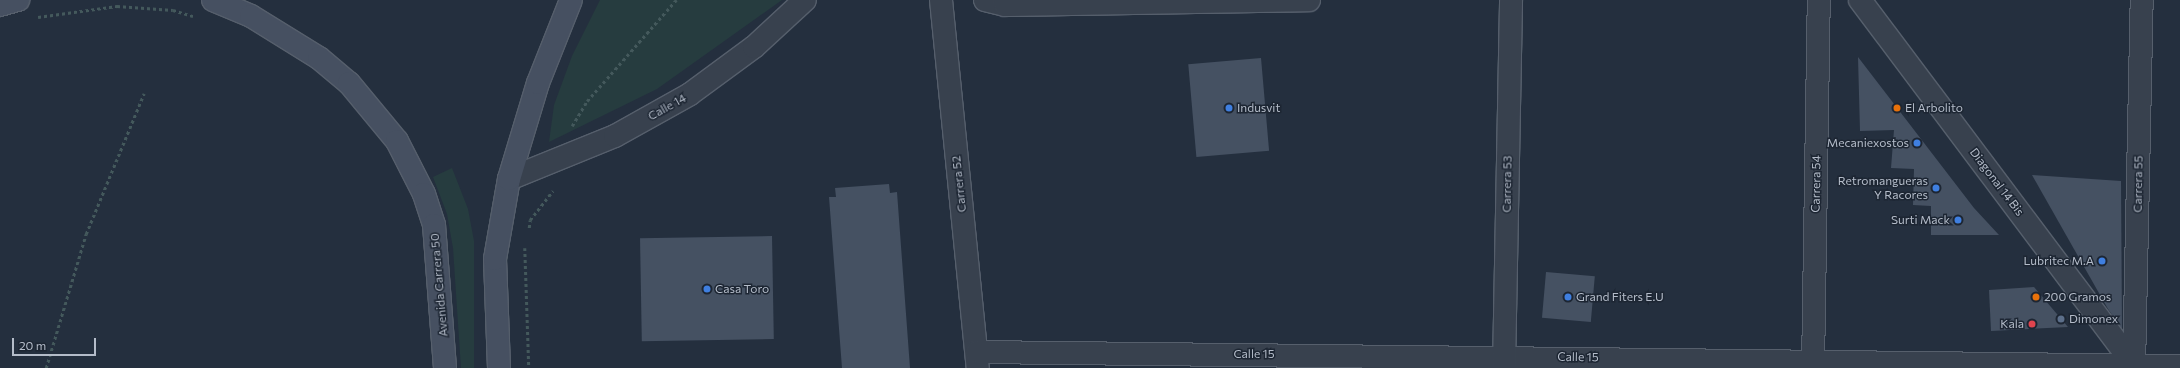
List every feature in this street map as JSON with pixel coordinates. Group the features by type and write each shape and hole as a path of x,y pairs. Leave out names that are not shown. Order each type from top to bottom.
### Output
{"main road":[{"path":"0,5 18,0"},
{"name":"Avenida Carrera 50","path":"213,0 251,16 288,36 349,83 378,115 412,168 434,225 445,368"},
{"path":"499,368 495,259 508,179 538,84 571,0"}],"street":[{"name":"Calle 14","path":"508,179 615,136 690,94 754,47 804,0"},
{"name":"Carrera 52","path":"941,0 977,360"},
{"path":"985,0 1005,5 1309,0"},
{"name":"Carrera 53","path":"1504,362 1511,0"},
{"name":"Carrera 54","path":"1813,364 1819,0"},
{"name":"Diagonal 14 Bis","path":"1860,0 2134,366"},
{"name":"Carrera 55","path":"2134,366 2142,0"},
{"name":"Calle 15","path":"977,360 2180,366"}],"path":[{"path":"573,124 587,101 676,0"},
{"path":"49,14 117,6 174,10 200,18"},
{"path":"46,368 86,234 144,93"},
{"path":"528,232 530,220 558,186"},
{"path":"525,245 529,368"}],"green space":[{"path":"600,0 782,0 657,89 549,142 554,105 572,56"},
{"path":"452,168 468,209 474,241 474,368 461,368 453,248 447,214 433,177"}],"building":[{"path":"1858,57 1974,208 1999,235 1931,235 1931,206 1913,205 1914,169 1891,168 1894,130 1860,131"},
{"name":"Indusvit","path":"1261,58 1269,151 1196,157 1188,64"},
{"name":"Lubritec M.A","path":"2032,175 2121,181 2122,329 2108,309"},
{"path":"889,184 890,193 897,192 910,368 842,368 829,197 836,197 835,188"},
{"name":"Casa Toro","path":"772,236 774,339 642,341 640,238"},
{"name":"Grand Fiters E.U","path":"1546,272 1595,276 1591,322 1542,318"},
{"path":"2034,287 2068,327 1991,331 1989,290"}],"place":[{"name":"Indusvit","path":"1229,108"},
{"name":"El Arbolito","path":"1897,108"},
{"name":"Mecaniexostos","path":"1917,143"},
{"name":"Retromangueras Y Racores","path":"1936,188"},
{"name":"Surti Mack","path":"1958,220"},
{"name":"Lubritec M.A","path":"2102,261"},
{"name":"Casa Toro","path":"707,289"},
{"name":"Grand Fiters E.U","path":"1568,297"},
{"name":"200 Gramos","path":"2036,297"},
{"name":"Dimonex","path":"2061,319"},
{"name":"Kala","path":"2032,324"}]}
